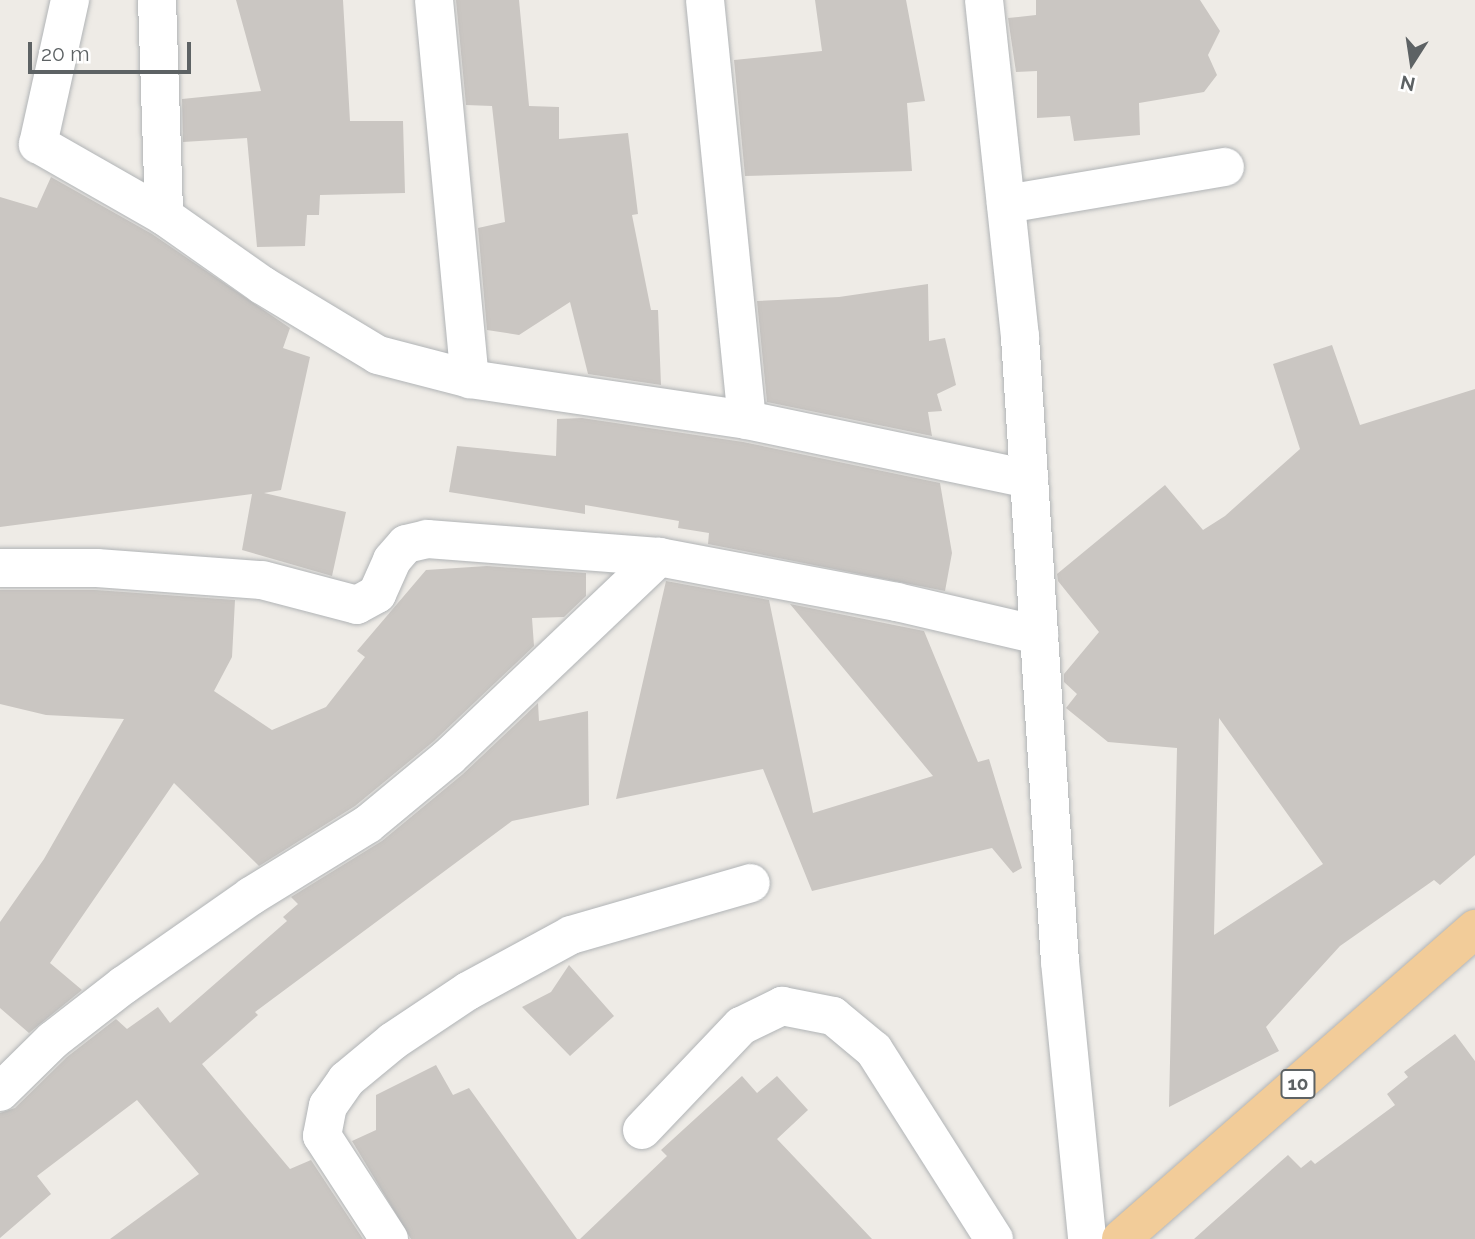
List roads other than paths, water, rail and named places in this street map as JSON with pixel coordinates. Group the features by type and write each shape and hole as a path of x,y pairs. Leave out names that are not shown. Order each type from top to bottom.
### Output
{"highway":[{"name":"10","path":"1121,1239 1475,929"}],"street":[{"path":"69,0 38,144 164,216 262,285 378,355 470,379 747,420 1029,479"},
{"path":"157,0 164,216"},
{"path":"435,0 470,379"},
{"path":"705,0 747,420"},
{"path":"984,0 1006,204 1029,479 1060,962 1087,1239"},
{"path":"1006,204 1225,167"},
{"path":"0,568 97,568 262,580 357,605 377,594 392,560 406,544 427,539 659,557 897,602 1039,635"},
{"path":"0,1092 53,1040 124,985 251,897 368,824 449,757 659,557"},
{"path":"389,1239 322,1136 328,1106 346,1080 393,1041 468,990 571,935 751,883"},
{"path":"642,1130 741,1026 782,1006 833,1016 874,1050 994,1239"}]}
